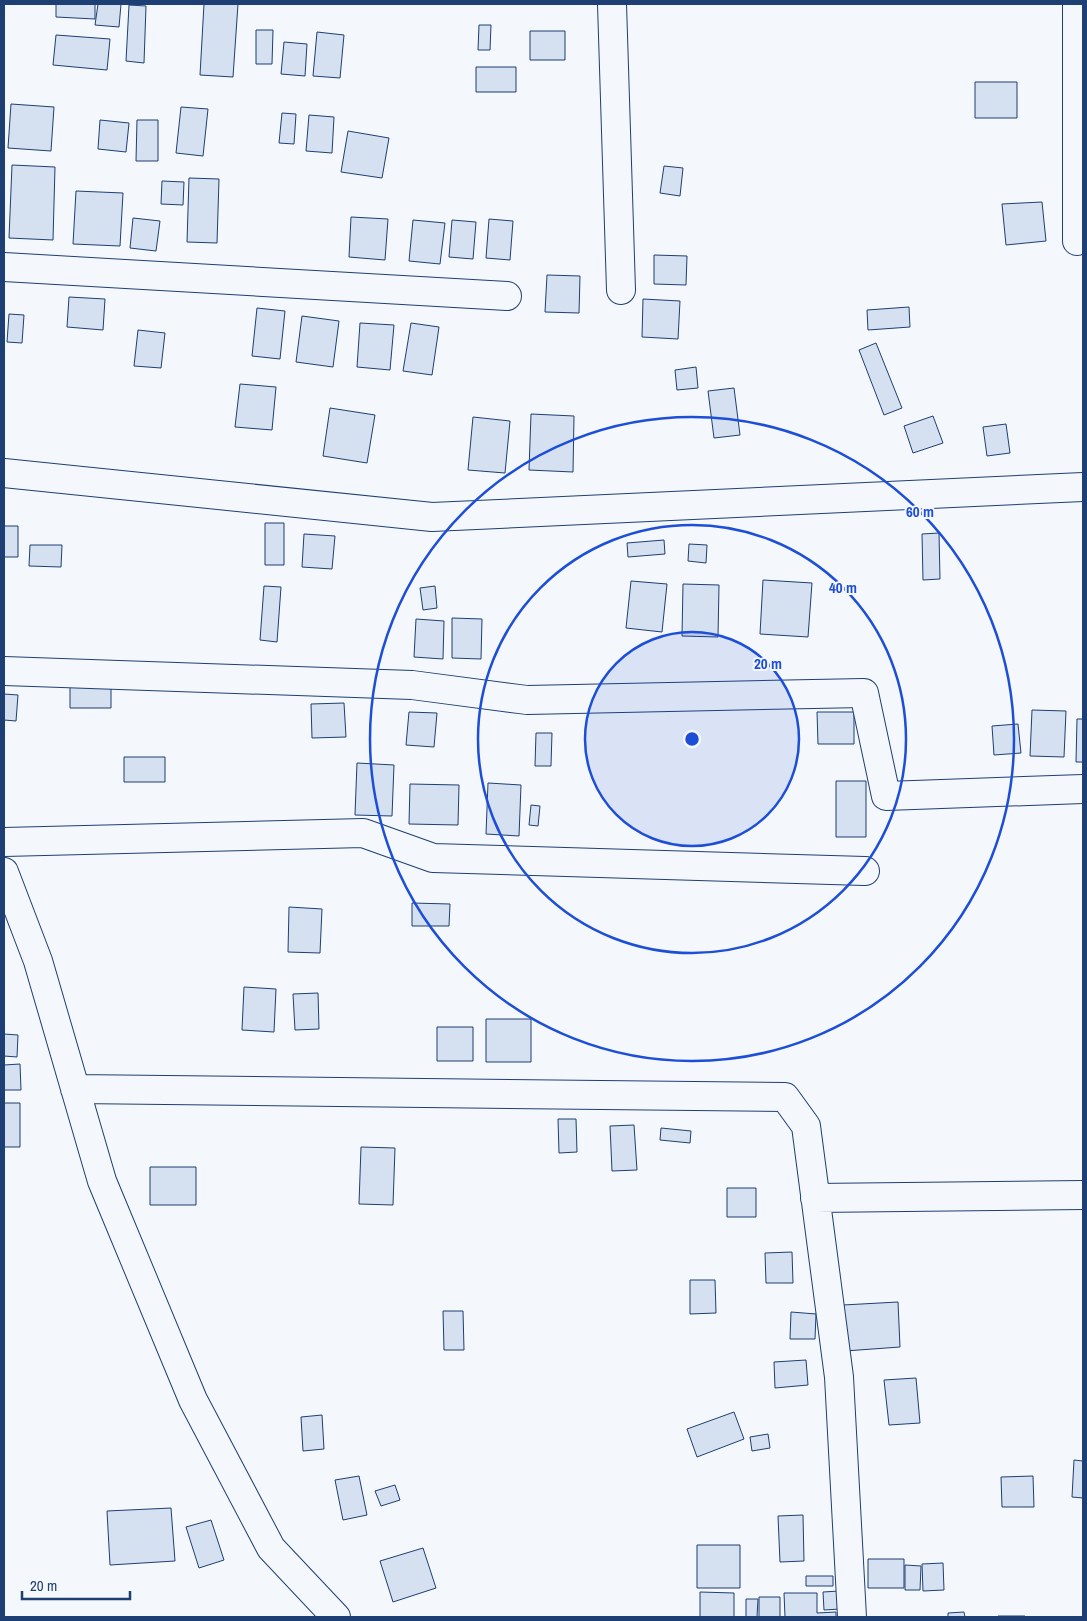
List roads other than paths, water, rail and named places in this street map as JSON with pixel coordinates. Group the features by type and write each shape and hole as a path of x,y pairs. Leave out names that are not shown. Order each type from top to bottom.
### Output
{"street":[{"path":"612,4 621,290"},
{"path":"1077,4 1077,241"},
{"path":"4,267 508,296"},
{"path":"4,473 432,517 1083,487"},
{"path":"4,671 412,685 527,700 864,693 886,796 1083,789"},
{"path":"4,842 363,833 433,858 865,871"},
{"path":"4,872 38,961 102,1181 193,1400 271,1548 336,1617"},
{"path":"75,1088 785,1097 806,1126 839,1377 852,1617"},
{"path":"815,1198 1083,1195"}]}
